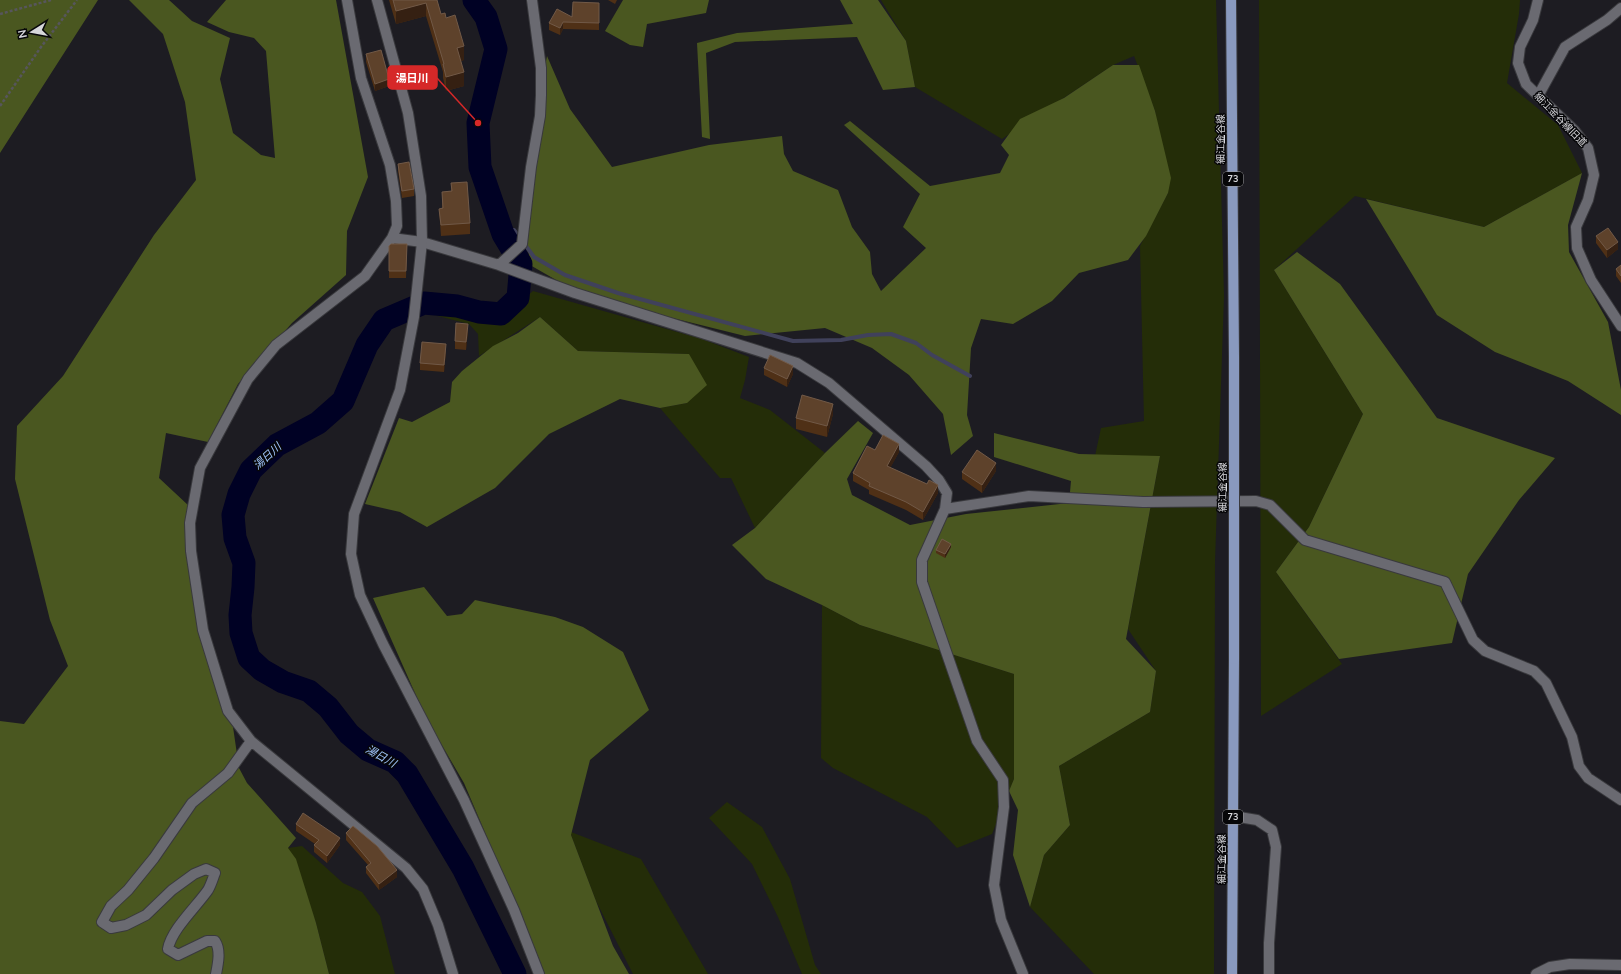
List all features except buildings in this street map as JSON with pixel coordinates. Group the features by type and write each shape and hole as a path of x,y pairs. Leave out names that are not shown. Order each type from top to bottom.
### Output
{"main road":[{"name":"細江金谷線","path":"1231,0 1234,357 1232,974"}],"street":[{"path":"347,0 361,78 390,165 396,200 397,226 392,238 365,276 276,345 248,379 200,468 190,523 191,551 203,630 228,711 251,741 406,868 423,889 438,925 453,974"},
{"path":"377,0 408,113 421,196 422,242 414,317 400,390 354,514 351,554 360,595 383,644 464,800 514,910 539,974"},
{"path":"499,265 522,244 531,167 540,116 541,68 532,0"},
{"name":"細江金谷線旧道","path":"1538,0 1533,20 1520,47 1518,63 1526,84 1574,130 1588,148 1594,175 1588,200 1576,227 1577,248 1591,280 1621,326"},
{"path":"1538,96 1565,47 1607,20 1621,8"},
{"path":"392,238 422,242 499,265 575,293 797,363 830,383 926,466 939,480 946,493 945,509 922,560 922,582 977,741 1003,780 1004,807 994,885 1001,920 1023,974"},
{"path":"945,509 1029,496 1143,502 1256,501 1270,505 1305,540 1445,582 1473,640 1485,651 1534,671 1546,683 1572,737 1579,766 1588,778 1621,800"},
{"path":"216,974 218,958 217,944 215,941 207,941 178,955 168,949 169,943 184,918 209,888 215,872 206,869 194,874 172,890 146,915 126,925 111,928 102,922 111,906 128,890 154,858 192,803 228,773 251,741"},
{"path":"1233,816 1257,820 1272,830 1276,847 1269,943 1269,974"},
{"path":"1536,974 1550,967 1570,964 1621,965"}],"path":[{"path":"0,14 51,0"},
{"path":"0,106 41,47 77,0"}],"green space":[{"path":"0,0 98,0 0,153"},
{"path":"129,0 169,0 192,21 230,38 220,79 233,133 261,155 275,158 266,51 254,38 229,32 207,22 226,0 336,0 368,177 347,231 346,275 292,323 238,384 208,442 166,433 159,478 189,506 197,618 232,720 239,768 247,783 296,838 288,848 296,859 316,923 329,974 0,974 0,721 24,724 68,666 50,620 15,479 17,426 63,376 154,235 196,180 185,102 163,34"},
{"path":"623,0 709,0 706,13 647,24 643,47 630,45 605,31"},
{"path":"840,0 878,0 906,41 915,87 883,90 857,37 735,42 706,53 710,139 702,137 697,43 737,33 853,24"},
{"path":"881,0 1216,0 1224,296 1215,562 1214,974 1094,974 1030,907 1044,855 1070,825 1059,766 1150,712 1156,671 1128,629 1160,456 1095,456 1101,428 1144,421 1140,246 1168,193 1155,111 1134,56 1113,65 1002,139 915,87 906,41"},
{"path":"1259,0 1520,0 1507,83 1558,125 1582,173 1484,227 1355,196 1274,270 1363,414 1309,527 1276,572 1342,664 1261,716"},
{"path":"547,56 570,109 612,167 709,145 782,136 784,154 793,171 838,190 852,227 870,252 872,274 881,291 926,248 903,227 920,194 844,125 850,121 930,186 1000,173 1009,155 1001,145 1020,119 1064,98 1113,65 1139,65 1155,111 1171,178 1168,193 1146,236 1128,260 1079,273 1052,301 1013,324 981,319 971,348 967,415 973,436 951,455 943,414 909,375 872,348 825,328 745,336 584,296 530,265 525,223 541,87"},
{"path":"1582,173 1568,225 1569,252 1608,322 1621,390 1621,415 1568,381 1495,352 1437,315 1366,199 1484,227"},
{"path":"1297,252 1340,284 1437,418 1555,458 1519,500 1468,574 1452,643 1339,659 1276,572 1309,527 1363,414 1274,270"},
{"path":"533,291 702,339 749,357 740,398 770,410 825,453 755,528 731,478 720,478 660,408 687,403 689,354 578,351 540,317 479,356 478,334 469,324 430,314 442,310 504,316"},
{"path":"540,317 578,351 689,354 707,385 687,403 660,408 620,399 549,434 495,488 427,527 400,512 365,504 399,418 412,422 450,402 452,382 462,371 493,346 518,333"},
{"path":"858,421 873,433 847,479 852,495 910,525 966,514 1069,503 1071,481 994,457 994,433 1079,454 1160,456 1126,639 1156,671 1150,712 1059,766 1070,825 1044,855 1030,907 1013,855 1018,810 1009,791 1014,779 1014,674 860,625 822,605 766,579 732,545 755,528 825,453"},
{"path":"424,587 447,616 462,614 475,600 555,617 583,627 623,652 649,710 590,760 571,835 613,946 629,974 545,974 464,783 426,718 373,598"},
{"path":"822,605 860,625 1014,674 1014,779 992,834 957,848 927,817 833,768 821,758"},
{"path":"727,802 762,827 790,879 815,965 821,974 802,974 778,917 752,864 709,818"},
{"path":"571,832 641,859 708,974 633,974 596,901"},
{"path":"302,846 343,883 362,892 380,916 395,974 329,974 316,923 288,848"}],"waterway":[{"name":"湯日川","path":"474,0 486,17 496,49 478,123 480,167 503,234 521,264 518,298 501,314 479,312 457,306 424,303 384,320 367,345 343,401 318,423 277,445 251,470 239,494 233,515 235,538 244,563 240,615 241,633 249,658 262,670 283,682 309,691 328,707 349,734 368,750 395,762 407,774 463,868 515,974"},
{"path":"503,234 514,230 534,257 565,275 618,293 793,341 841,340 868,335 891,334 916,343 932,355 970,376"}],"place":[{"name":"湯日川","path":"478,123"}]}
